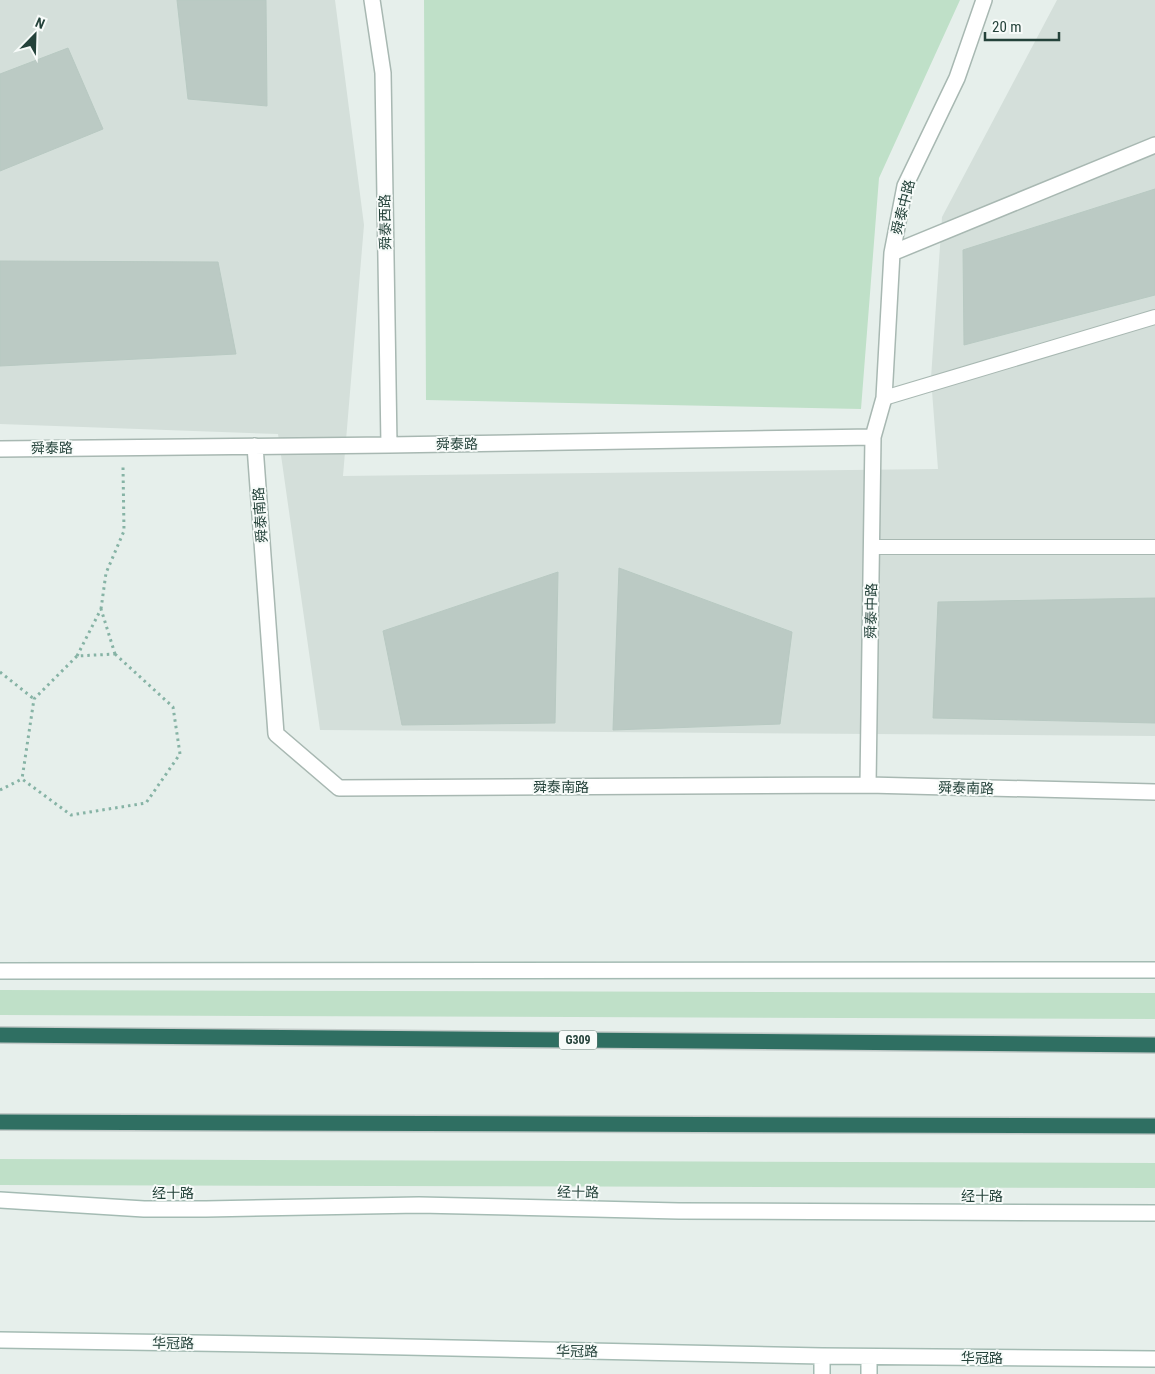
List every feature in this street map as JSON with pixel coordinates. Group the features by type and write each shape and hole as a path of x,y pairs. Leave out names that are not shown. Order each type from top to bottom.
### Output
{"highway":[{"name":"G309","path":"0,1035 1155,1045"},
{"path":"0,1122 1155,1126"}],"street":[{"name":"舜泰西路","path":"372,0 383,73 389,445"},
{"name":"舜泰中路","path":"884,398 892,254 905,186 957,78 984,0"},
{"path":"892,254 1155,145"},
{"path":"873,437 884,398"},
{"name":"舜泰路","path":"0,449 873,437"},
{"name":"舜泰中路","path":"868,785 873,437"},
{"name":"舜泰南路","path":"255,446 276,734 339,788 868,785 1155,792"},
{"path":"0,971 1155,970"},
{"name":"经十路","path":"0,1200 144,1209 419,1205 679,1211 1155,1213"},
{"name":"华冠路","path":"0,1340 868,1357 1155,1359"},
{"path":"822,1356 822,1374"},
{"path":"868,1357 869,1374"}],"lane":[{"path":"884,398 1155,317"},
{"path":"872,547 1155,547"}],"path":[{"path":"22,779 34,699 77,656 101,609 106,573 124,531 122,448"},
{"path":"22,779 71,815 146,803 180,754 173,707 115,654 101,609"},
{"path":"77,656 115,654"},
{"path":"0,672 34,699"},
{"path":"0,790 22,779"}],"shaded area":[{"path":"0,0 335,0 364,225 343,476 938,469 931,378 942,217 1057,0 1155,0 1155,736 320,730 278,434 0,424"}],"green space":[{"path":"424,0 960,0 879,178 861,409 426,400"},
{"path":"0,990 1155,993 1155,1019 0,1015"},
{"path":"0,1159 1155,1163 1155,1188 0,1185"}],"building":[{"path":"177,0 266,0 267,106 188,99"},
{"path":"68,48 103,129 0,171 0,74"},
{"path":"1155,189 1155,295 964,345 963,250"},
{"path":"0,261 218,262 236,354 0,366"},
{"path":"619,568 792,632 780,724 613,730"},
{"path":"558,572 555,723 402,725 383,631"},
{"path":"1155,598 1155,723 933,718 938,602"}]}
